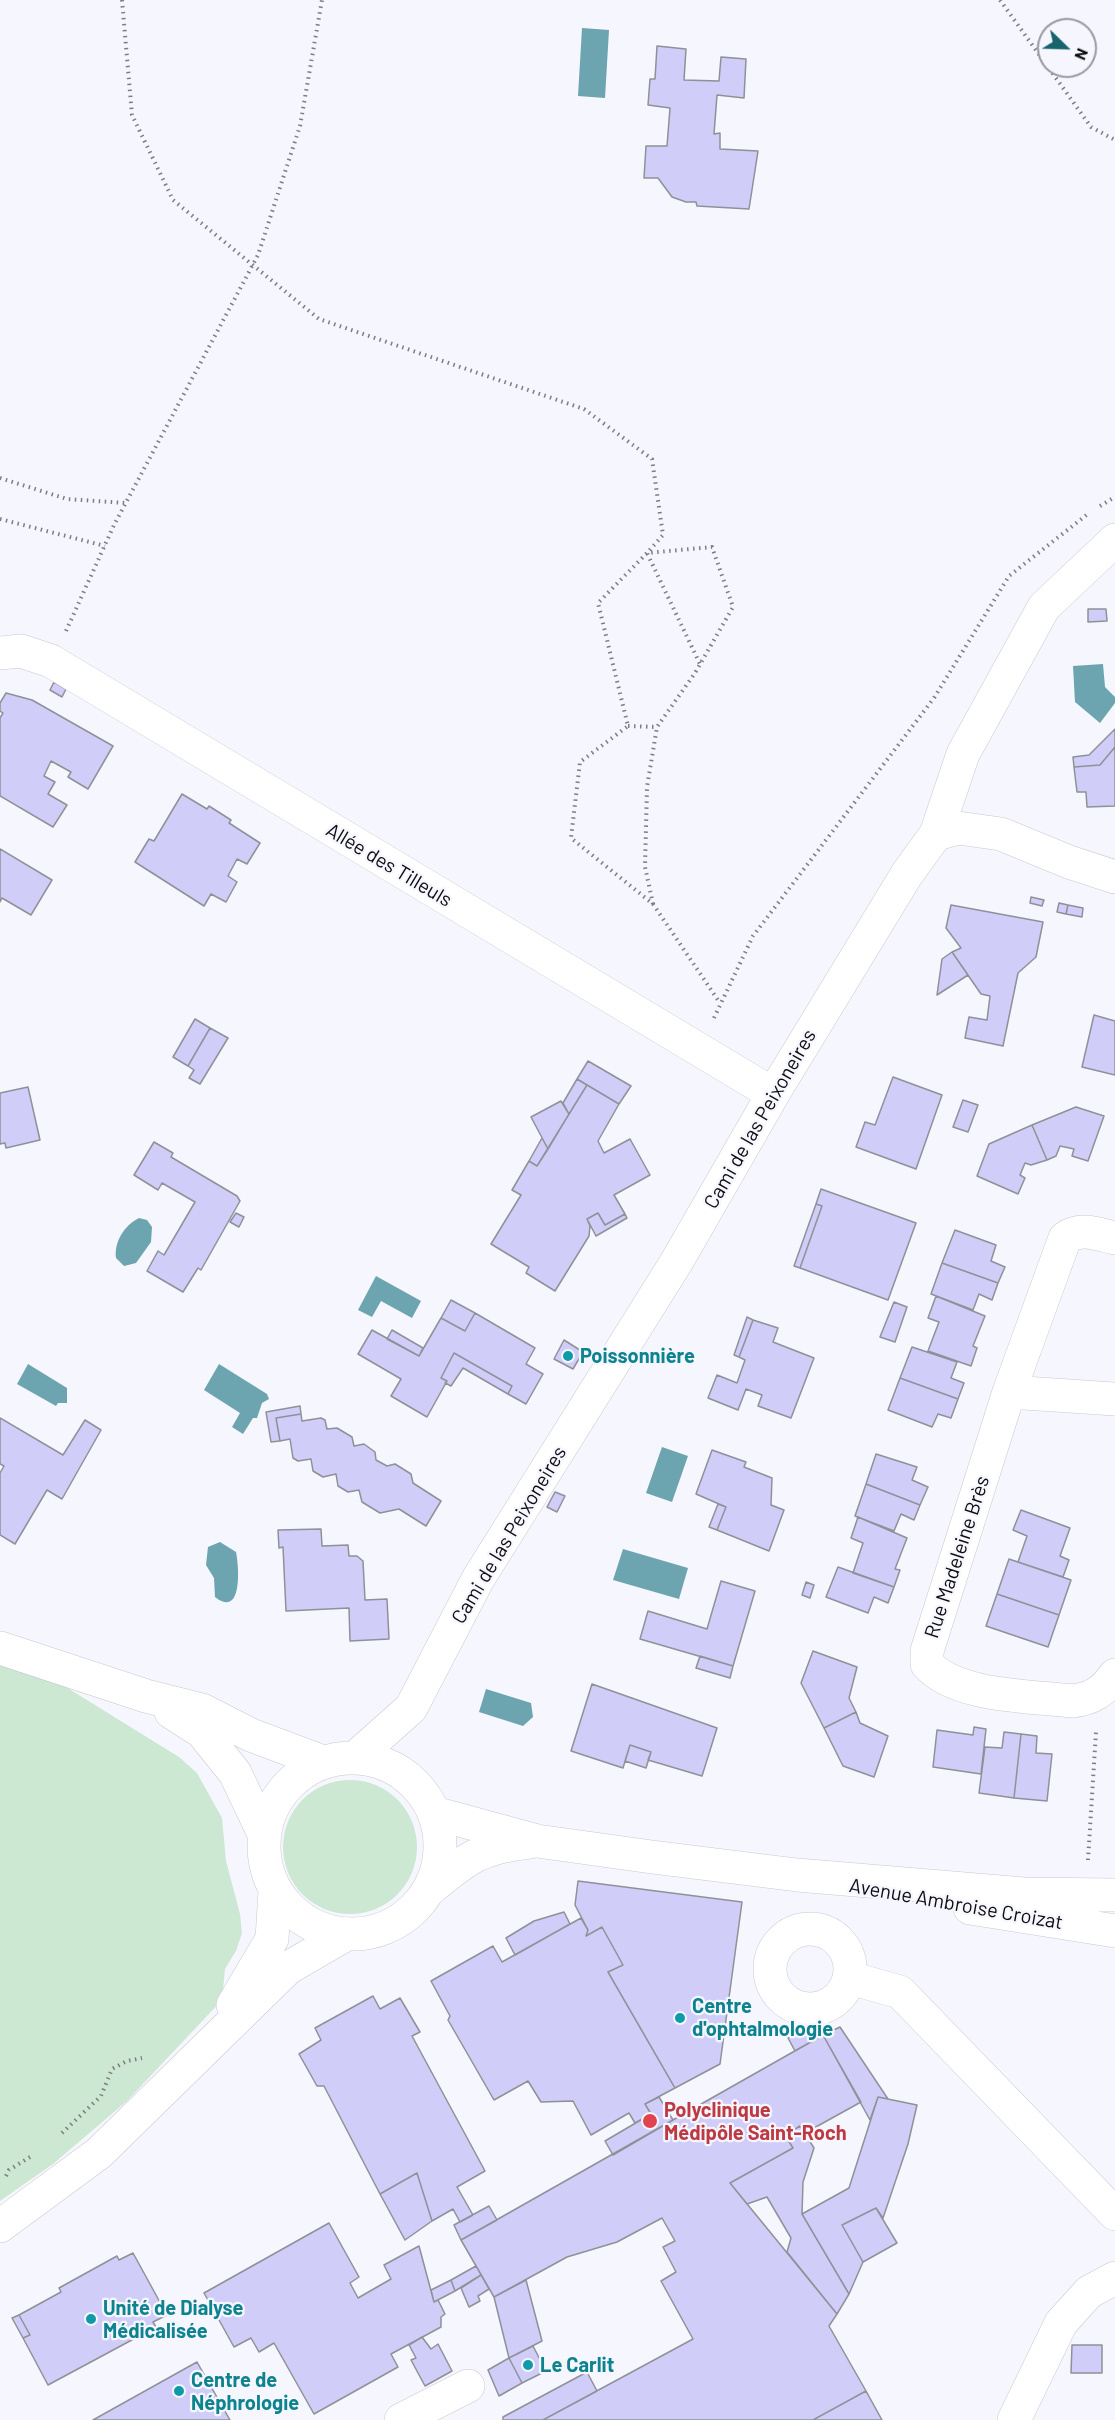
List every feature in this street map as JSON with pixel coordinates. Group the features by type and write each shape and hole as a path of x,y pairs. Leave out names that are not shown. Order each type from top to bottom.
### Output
{"street":[{"name":"Cami de las Peixoneires","path":"356,1757 411,1708 478,1579 677,1261 773,1094 907,874 936,834 963,754 1044,607 1115,540"},
{"name":"Allée des Tilleuls","path":"0,653 21,651 51,661 773,1094"},
{"path":"936,834 958,828 1001,834 1069,862 1115,877"},
{"name":"Rue Madeleine Brès","path":"1107,1684 1087,1700 1072,1701 965,1688 936,1674 927,1664 927,1651 1010,1392 1065,1238 1074,1232 1086,1231 1115,1238"},
{"path":"1010,1392 1115,1399"},
{"path":"0,1648 147,1696 202,1710 251,1735 323,1762"},
{"path":"147,1696 202,1732 235,1773 264,1834"},
{"name":"Cami de las Peixoneires","path":"402,1773 410,1734 411,1708"},
{"path":"356,1757 380,1762 402,1773 421,1790 434,1813 440,1838 438,1864 430,1888 415,1909 394,1924 370,1933 345,1935 317,1928 293,1913 275,1892 264,1863 264,1834 271,1810 284,1789 302,1773 323,1762 356,1757"},
{"name":"Avenue Ambroise Croizat","path":"434,1813 537,1841 797,1875 1024,1894 1100,1895"},
{"name":"Avenue Ambroise Croizat","path":"430,1888 463,1861 497,1845 537,1841"},
{"name":"Avenue Ambroise Croizat","path":"797,1875 1027,1919 1115,1931"},
{"path":"184,2072 245,1989 272,1939 275,1892"},
{"path":"0,2226 99,2153 288,1968 345,1935"},
{"path":"850,1978 900,1992 1115,2214"},
{"path":"1014,2420 1061,2324 1089,2292 1115,2278"},
{"path":"401,2420 468,2386"}],"path":[{"path":"122,0 132,115 173,200 319,319 584,409 652,459 663,535 598,603 628,726"},
{"path":"51,661 125,503 258,255 300,126 322,0"},
{"path":"1000,0 1091,127 1115,140"},
{"path":"0,477 67,499 125,503"},
{"path":"701,1051 720,1003 753,936 934,698 1009,576 1078,520 1115,497"},
{"path":"0,519 105,546"},
{"path":"647,553 712,547 733,607 700,665 657,727 646,787 645,867 653,904"},
{"path":"647,553 700,665"},
{"path":"657,727 628,726 580,762 571,838 653,904 720,1003"},
{"path":"1100,1895 1107,1684"},
{"path":"54,2142 101,2096 112,2069 127,2061 141,2060 150,2051"},
{"path":"4,2178 9,2170 21,2161 38,2153"}],"green space":[{"path":"0,1662 40,1671 179,1757 197,1773 222,1818 226,1861 240,1914 242,1933 236,1951 225,1969 222,2000 127,2101 53,2164 0,2201"},
{"path":"350,1780 376,1785 398,1799 412,1821 417,1847 412,1873 398,1895 376,1909 350,1914 324,1909 302,1895 288,1873 283,1847 288,1821 302,1799 324,1785"}],"water":[{"path":"582,28 609,30 605,98 578,96"},
{"path":"1103,664 1105,687 1115,697 1115,703 1100,723 1075,702 1073,666"},
{"path":"139,1218 147,1220 152,1227 151,1242 136,1263 124,1266 116,1258 117,1246 125,1229"},
{"path":"376,1276 421,1301 412,1318 381,1301 372,1317 358,1310"},
{"path":"28,1364 67,1388 67,1403 58,1403 56,1406 17,1384"},
{"path":"219,1364 267,1394 269,1399 262,1403 257,1418 253,1418 243,1434 232,1427 240,1413 204,1390"},
{"path":"662,1447 688,1456 672,1502 646,1493"},
{"path":"220,1542 236,1552 238,1568 235,1596 231,1601 224,1602 215,1597 214,1578 206,1565 208,1547"},
{"path":"623,1549 688,1568 679,1599 613,1580"},
{"path":"486,1689 531,1703 533,1717 523,1726 479,1712"}],"building":[{"path":"657,46 686,49 684,80 719,81 721,57 746,59 744,98 717,95 714,134 720,133 720,149 758,151 749,209 697,206 696,202 686,202 672,197 658,178 644,178 646,146 667,146 670,108 648,105 650,79 655,79"},
{"path":"1088,609 1106,609 1107,621 1088,622"},
{"path":"54,682 66,689 62,697 50,690"},
{"path":"6,693 32,700 113,746 88,789 68,777 71,772 51,761 44,776 55,782 48,794 67,805 53,827 0,796 0,718 3,713 0,711 0,703"},
{"path":"1115,729 1115,747 1100,765 1074,767 1073,757 1089,755"},
{"path":"1115,747 1115,806 1087,807 1086,792 1077,792 1074,767 1100,765"},
{"path":"182,794 207,809 209,806 231,820 229,823 260,843 247,864 237,859 228,876 237,882 226,902 211,894 204,906 135,862 149,839 154,841"},
{"path":"0,849 52,880 31,915 2,898 0,902"},
{"path":"1031,897 1044,900 1042,906 1030,903"},
{"path":"1059,903 1068,905 1066,914 1057,912"},
{"path":"951,905 1043,922 1036,957 1018,973 1003,1046 965,1038 969,1017 987,1020 990,996 981,994 952,952 961,948 946,928"},
{"path":"1068,905 1083,908 1082,917 1066,914"},
{"path":"952,952 968,975 937,995 942,959"},
{"path":"1094,1015 1115,1021 1115,1075 1082,1067"},
{"path":"195,1019 210,1028 188,1066 173,1057"},
{"path":"210,1028 228,1038 200,1084 189,1078 194,1070 188,1066"},
{"path":"588,1061 631,1086 619,1104 577,1079"},
{"path":"893,1077 942,1095 916,1169 856,1147 865,1122 875,1125"},
{"path":"577,1079 587,1085 569,1114 563,1103"},
{"path":"587,1085 619,1104 598,1141 604,1153 630,1139 650,1175 614,1195 625,1214 605,1225 598,1213 587,1219 590,1226 589,1236 555,1291 526,1273 529,1267 491,1244 521,1195 512,1190 529,1161 537,1166"},
{"path":"28,1087 40,1140 6,1148 5,1143 0,1144 0,1093"},
{"path":"963,1100 978,1105 968,1132 953,1127"},
{"path":"561,1101 569,1114 548,1149 531,1117"},
{"path":"1076,1107 1104,1116 1088,1161 1072,1156 1074,1149 1060,1146 1056,1156 1047,1160 1032,1125"},
{"path":"1032,1125 1047,1160 1031,1165 1025,1163 1020,1175 1025,1178 1018,1194 977,1176 989,1144"},
{"path":"542,1138 548,1149 537,1166 529,1161"},
{"path":"154,1142 173,1153 171,1157 237,1196 240,1201 201,1270 198,1268 183,1292 147,1271 158,1251 164,1255 195,1202 162,1183 158,1190 134,1175"},
{"path":"821,1189 916,1223 888,1300 800,1268 822,1206 816,1204"},
{"path":"816,1204 822,1206 800,1268 794,1266"},
{"path":"236,1213 244,1217 239,1227 230,1222"},
{"path":"598,1213 605,1225 625,1214 627,1218 596,1236 587,1219"},
{"path":"955,1230 996,1245 991,1261 1005,1267 998,1283 942,1263"},
{"path":"942,1263 998,1283 992,1300 979,1294 973,1310 931,1294"},
{"path":"936,1296 985,1316 973,1346 977,1348 971,1366 928,1351 939,1322 928,1318"},
{"path":"451,1300 475,1313 465,1331 441,1318"},
{"path":"894,1302 907,1307 895,1342 880,1337"},
{"path":"475,1313 535,1348 526,1364 543,1374 526,1404 508,1394 512,1386 454,1353 441,1378 447,1381 427,1417 391,1396 401,1379 358,1354 372,1330 419,1356 441,1318 465,1331"},
{"path":"747,1317 753,1320 739,1357 734,1355"},
{"path":"753,1320 778,1328 773,1342 814,1358 791,1418 758,1406 762,1395 746,1389 738,1410 708,1398 717,1375 737,1383 745,1360 739,1357"},
{"path":"392,1330 423,1348 419,1356 387,1339"},
{"name":"Poissonnière","path":"564,1340 583,1352 573,1369 554,1359"},
{"path":"912,1347 957,1362 951,1378 964,1383 958,1399 900,1378"},
{"path":"454,1353 512,1386 508,1394 463,1368 451,1386 445,1383 447,1381 441,1378"},
{"path":"900,1378 958,1399 951,1418 938,1414 932,1427 888,1410"},
{"path":"300,1406 301,1414 276,1418 280,1441 271,1442 266,1412"},
{"path":"301,1414 302,1421 321,1418 325,1420 327,1429 337,1428 352,1437 354,1446 364,1444 375,1452 376,1460 387,1466 395,1464 411,1474 413,1483 441,1501 426,1526 399,1509 380,1513 362,1502 359,1490 348,1492 338,1486 336,1474 323,1477 313,1471 311,1459 298,1461 293,1458 290,1439 280,1441 276,1418"},
{"path":"0,1418 63,1455 85,1420 101,1430 62,1499 47,1490 15,1544 0,1535 0,1473 4,1466 0,1464"},
{"path":"712,1450 746,1462 744,1467 772,1478 771,1505 784,1510 769,1551 717,1530 726,1507 696,1494"},
{"path":"876,1454 917,1467 912,1480 928,1487 920,1505 866,1484"},
{"path":"866,1484 920,1505 914,1520 901,1514 894,1531 855,1516"},
{"path":"555,1492 565,1496 557,1512 547,1507"},
{"path":"718,1504 726,1507 717,1530 709,1527"},
{"path":"1021,1510 1070,1528 1060,1556 1069,1560 1063,1577 1018,1562 1027,1536 1013,1530"},
{"path":"858,1517 907,1538 895,1569 900,1570 894,1587 853,1573 863,1543 851,1538"},
{"path":"321,1529 322,1546 348,1545 349,1556 357,1556 363,1561 365,1600 387,1599 389,1639 350,1641 349,1608 286,1611 283,1547 279,1548 278,1530"},
{"path":"1009,1559 1071,1580 1059,1615 997,1594"},
{"path":"838,1567 894,1587 888,1603 874,1597 868,1613 826,1597"},
{"path":"721,1581 755,1591 733,1666 640,1639 648,1611 707,1629"},
{"path":"806,1582 814,1585 810,1598 802,1595"},
{"path":"997,1594 1059,1615 1048,1647 986,1626"},
{"path":"813,1651 857,1667 849,1698 856,1712 824,1728 801,1683"},
{"path":"700,1656 733,1666 730,1678 696,1668"},
{"path":"592,1684 717,1728 702,1776 648,1760 651,1752 630,1745 623,1768 571,1751"},
{"path":"856,1712 860,1723 888,1736 874,1777 843,1766 824,1728"},
{"path":"974,1727 986,1729 981,1774 933,1767 937,1730 973,1735"},
{"path":"1004,1732 1021,1734 1014,1798 979,1793 985,1747 1002,1748"},
{"path":"1021,1734 1037,1736 1036,1753 1052,1754 1047,1801 1014,1798"},
{"path":"630,1745 651,1752 646,1768 625,1761"},
{"name":"Centre d'ophtalmologie","path":"578,1881 742,1902 720,2064 675,2088 608,1972 623,1965 602,1927 586,1936 588,1930 575,1905"},
{"path":"564,1912 570,1924 515,1955 506,1938 534,1921"},
{"path":"581,1918 588,1930 586,1936 602,1927 623,1965 608,1972 675,2088 645,2104 651,2114 635,2123 629,2113 591,2135 573,2101 541,2102 528,2081 494,2100 448,2020 450,2016 431,1981 493,1946 502,1962"},
{"path":"373,1996 380,2009 400,1998 420,2032 412,2036 485,2171 457,2187 473,2215 460,2222 453,2209 432,2221 417,2173 380,2194 324,2086 317,2086 299,2054 321,2040 315,2028"},
{"path":"815,2022 823,2035 795,2051 788,2038"},
{"path":"840,2027 888,2099 878,2097 870,2120 823,2035"},
{"path":"823,2035 861,2102 805,2133 800,2126 785,2135 793,2148 730,2183 837,2314 829,2326 866,2391 813,2420 543,2420 693,2339 661,2281 676,2272 663,2247 675,2241 662,2218 617,2242 567,2257 494,2297 461,2240"},
{"path":"659,2097 673,2120 613,2155 605,2141 651,2114 645,2104"},
{"path":"878,2097 917,2105 908,2144 883,2218 876,2208 842,2225 863,2262 849,2294 802,2214 849,2188"},
{"path":"800,2126 814,2148 803,2182 802,2214 849,2294 837,2314 787,2252 791,2238 767,2197 747,2204 730,2183 793,2148 785,2135"},
{"path":"417,2173 432,2221 405,2240 380,2194"},
{"path":"489,2206 497,2220 461,2240 454,2225"},
{"path":"876,2208 897,2243 863,2262 842,2225"},
{"path":"329,2223 359,2277 350,2283 358,2298 391,2279 384,2265 419,2246 434,2302 438,2300 445,2314 441,2317 441,2327 391,2354 398,2367 314,2414 274,2343 259,2352 251,2338 234,2347 204,2293"},
{"name":"Unité de Dialyse Médicalisée","path":"133,2253 167,2315 153,2322 156,2327 48,2385 23,2338 30,2335 19,2315 61,2292 59,2288 117,2256 119,2260"},
{"path":"476,2266 481,2275 455,2291 451,2280"},
{"path":"481,2275 489,2289 478,2296 480,2301 469,2307 461,2288"},
{"path":"451,2280 455,2291 434,2302 431,2290"},
{"path":"526,2280 542,2341 509,2358 494,2297"},
{"path":"19,2315 30,2335 23,2338 12,2318"},
{"path":"422,2337 431,2349 438,2344 452,2371 425,2386 411,2360 416,2358 409,2345"},
{"path":"1072,2345 1102,2345 1102,2373 1071,2373"},
{"name":"Le Carlit","path":"533,2346 546,2371 522,2383 509,2358"},
{"path":"509,2358 522,2383 499,2396 488,2370"},
{"name":"Centre de Néphrologie","path":"197,2362 230,2420 93,2420"},
{"path":"587,2372 597,2391 543,2420 503,2420 503,2417"},
{"path":"866,2391 882,2420 813,2420"}],"place":[{"name":"Poissonnière","path":"568,1356"},
{"name":"Centre d'ophtalmologie","path":"680,2018"},
{"name":"Polyclinique Médipôle Saint-Roch","path":"650,2121"},
{"name":"Unité de Dialyse Médicalisée","path":"91,2319"},
{"name":"Le Carlit","path":"528,2365"},
{"name":"Centre de Néphrologie","path":"179,2391"}]}
